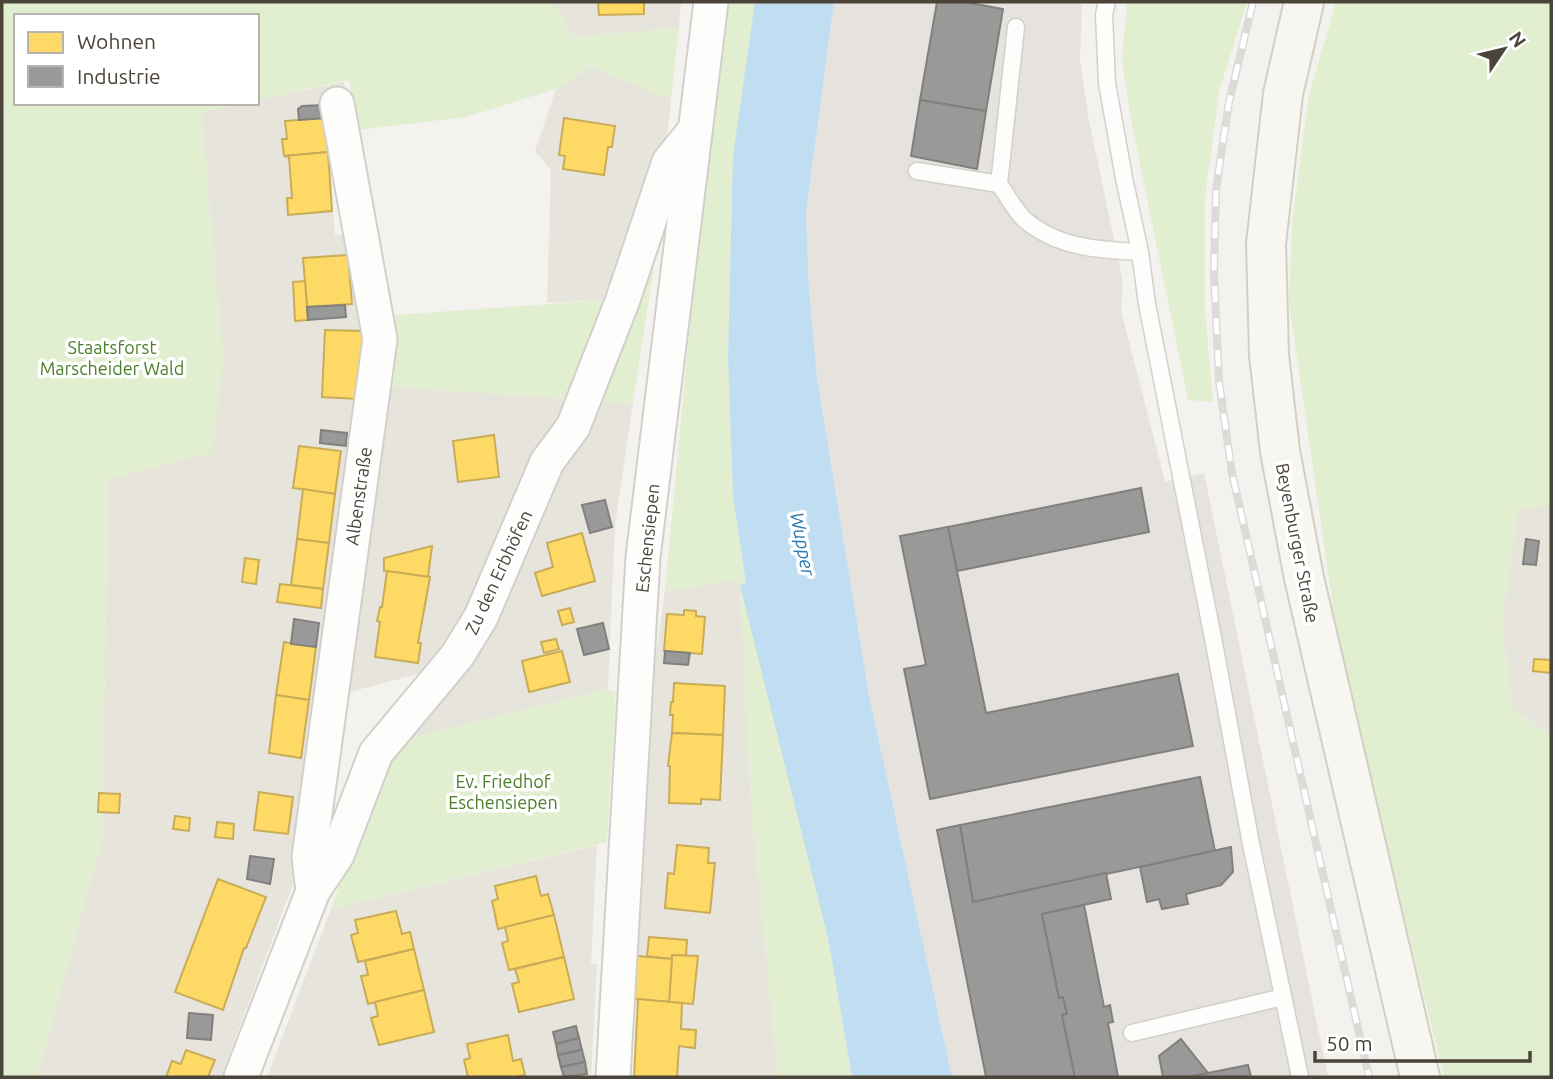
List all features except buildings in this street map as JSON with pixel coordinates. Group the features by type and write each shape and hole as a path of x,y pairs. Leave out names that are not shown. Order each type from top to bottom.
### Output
{"main road":[{"name":"Beyenburger Straße","path":"1304,2 1283,94 1266,244 1269,355 1280,451 1304,578 1420,1077"}],"street":[{"name":"Eschensiepen","path":"613,1077 643,556 711,2"},
{"name":"Albenstraße","path":"313,891 309,857 380,339 337,104"},
{"name":"Zu den Erbhöfen","path":"241,1077 313,891 337,855 376,754 457,656 481,617 547,462 573,427 622,302 669,162 695,129"}],"lane":[{"path":"1107,2 1104,15 1107,83 1124,178 1251,844 1300,1077"},
{"path":"1016,27 999,184 1024,219 1059,241 1091,250 1140,252"},
{"path":"917,171 999,184"},
{"path":"1132,1033 1283,997"}],"shaded area":[{"path":"553,2 681,2 679,28 572,37"},
{"path":"834,2 1082,2 1080,60 1089,121 1123,282 1121,310 1165,482 1204,473 1328,1077 952,1077 869,695 817,378 806,213"},
{"path":"591,67 671,99 667,137 614,299 547,303 551,170 535,151 556,89"},
{"path":"344,82 345,96 325,98 335,235 352,235 370,325 296,876 221,1077 37,1077 102,840 108,480 223,358 201,112 234,105 259,105 259,100"},
{"path":"1063,279 1084,280 1114,291 1123,287 1118,310 1154,480 882,535 879,516 867,518 835,328"},
{"path":"383,386 633,403 615,525 608,689 400,741 464,662 342,694"},
{"path":"1551,504 1551,736 1512,709 1502,621 1518,510"},
{"path":"738,579 751,800 778,1077 637,1077 638,1001 634,1001 653,675 665,591"},
{"path":"597,845 591,964 597,964 591,1077 267,1077 331,909"}],"green space":[{"name":"Staatsforst Marscheider Wald","path":"2,2 553,2 572,37 679,28 671,99 591,67 556,89 466,117 358,130 349,80 259,100 259,14 14,14 14,105 235,105 201,113 223,358 213,452 108,480 102,840 37,1077 2,1077"},
{"path":"726,2 755,2 733,156 728,358 733,496 746,583 828,938 852,1077 778,1077 751,800 738,579 665,591 705,164"},
{"path":"1127,2 1247,2 1219,91 1205,198 1205,311 1213,402 1188,400 1131,119 1122,61"},
{"path":"1336,2 1551,2 1551,504 1518,510 1502,621 1512,709 1551,736 1551,1077 1444,1077 1340,656 1289,302 1292,222 1309,95"},
{"path":"665,194 633,403 383,386 395,315 632,298"},
{"name":"Ev. Friedhof Eschensiepen","path":"608,689 616,692 607,842 331,909 385,759 405,739"}],"water":[{"name":"Wupper","path":"755,2 834,2 806,213 817,378 869,695 952,1077 852,1077 828,938 740,585 746,583 733,496 728,358 733,156"}],"railway":[{"path":"1253,2 1229,102 1216,189 1214,275 1219,381 1232,473 1369,1077"}]}
